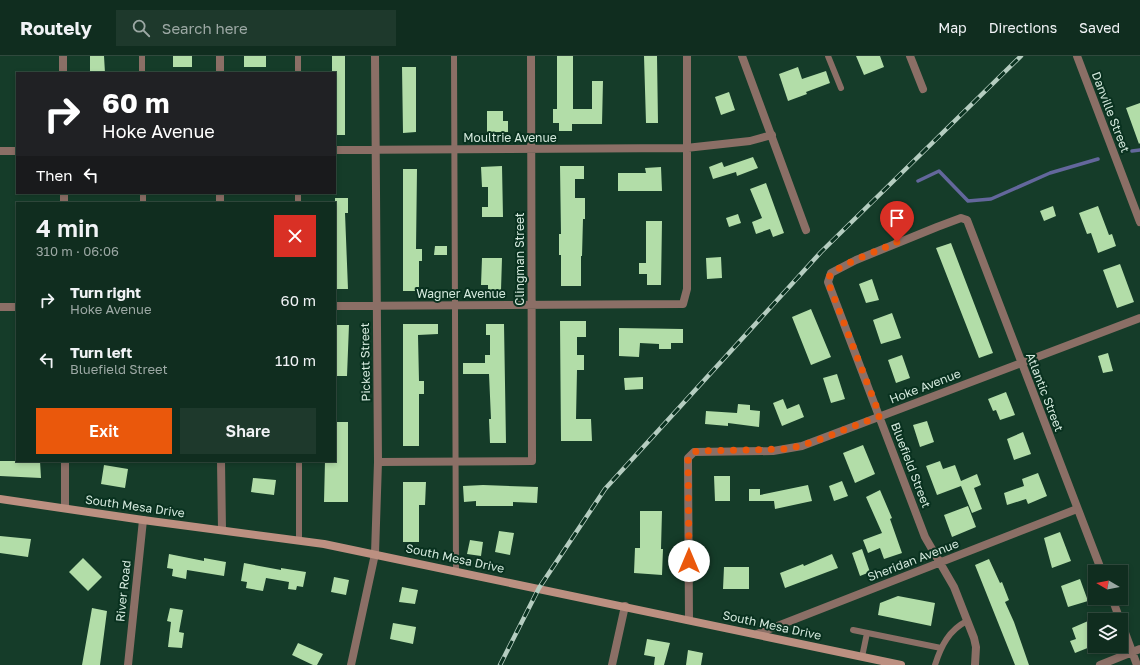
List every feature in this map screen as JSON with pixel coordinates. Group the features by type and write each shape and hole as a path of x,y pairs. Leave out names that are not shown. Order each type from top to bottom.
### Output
{"main road":[{"name":"South Mesa Drive","path":"0,499 143,520 299,540 375,554 901,665"}],"street":[{"path":"63,56 63,72"},
{"path":"220,56 220,72"},
{"name":"Pickett Street","path":"351,665 375,554 378,462 375,56"},
{"name":"Clingman Street","path":"456,462 532,461 531,56"},
{"path":"686,148 687,56"},
{"path":"742,56 806,230"},
{"path":"910,56 923,89"},
{"name":"Danville Street","path":"1077,56 1140,222"},
{"name":"Moultrie Avenue","path":"336,150 686,148 750,141 772,135"},
{"name":"Wagner Avenue","path":"336,306 683,304 688,289 686,148"},
{"path":"0,152 16,151"},
{"name":"Bluefield Street","path":"967,220 961,218 897,242 856,260 832,273 828,282 925,537 954,587 968,621 976,647 975,665"},
{"name":"Atlantic Street","path":"967,220 1099,565"},
{"path":"0,307 16,307"},
{"name":"Hoke Avenue","path":"689,620 688,458 691,454 697,451 788,449 813,442 1140,318"},
{"path":"65,462 65,508"},
{"path":"221,462 222,530"},
{"path":"378,462 456,462"},
{"name":"Sheridan Avenue","path":"757,634 1077,508"},
{"name":"River Road","path":"128,665 143,520"},
{"path":"612,665 625,606"},
{"path":"1128,635 1136,650 1137,665"},
{"path":"1100,665 1136,650"}],"lane":[{"path":"142,56 142,72"},
{"path":"298,56 298,72"},
{"path":"454,56 456,571"},
{"path":"828,56 841,88"},
{"path":"299,462 299,540"},
{"path":"936,665 941,648 953,630 968,621"},
{"path":"852,630 941,648"},
{"path":"862,657 867,633"}],"building":[{"path":"90,56 104,56 105,72 90,72"},
{"path":"173,56 192,56 192,67 173,67"},
{"path":"244,56 266,56 266,67 244,67"},
{"path":"332,56 345,56 345,135 336,135 336,72 332,72"},
{"path":"557,56 573,56 573,109 592,109 592,81 603,81 602,124 572,124 572,131 559,131 559,123 553,123 553,109 557,109"},
{"path":"644,56 657,56 658,123 646,123"},
{"path":"856,56 880,56 884,67 864,75"},
{"path":"402,67 416,67 416,132 403,133"},
{"path":"798,67 802,79 826,71 830,83 788,101 779,74"},
{"path":"729,92 735,110 721,115 715,97"},
{"path":"1140,103 1140,143 1139,144 1126,108"},
{"path":"487,111 503,111 503,121 508,121 508,132 487,132"},
{"path":"753,157 758,168 737,176 736,172 713,179 709,167 722,162 724,167"},
{"path":"502,166 503,217 482,217 482,207 488,207 488,187 482,187 481,167"},
{"path":"560,166 584,166 584,179 575,179 575,198 585,198 585,219 583,219 581,256 581,286 561,286 561,255 559,255 559,234 561,234"},
{"path":"661,167 662,191 618,191 618,173 646,173 645,168"},
{"path":"403,169 417,169 416,249 422,249 422,261 419,261 419,287 417,287 417,291 403,291"},
{"path":"766,183 784,233 773,237 770,229 756,234 752,222 762,218 750,189"},
{"path":"335,198 348,198 348,213 345,213 348,289 336,289"},
{"path":"1053,206 1056,216 1044,221 1040,211"},
{"path":"1098,206 1109,235 1112,234 1116,246 1098,253 1091,233 1087,234 1079,213"},
{"path":"738,214 741,223 729,227 726,218"},
{"path":"646,221 662,221 661,285 647,285 647,274 639,274 639,263 646,263"},
{"path":"951,243 993,353 979,358 936,248"},
{"path":"435,246 447,246 447,255 434,255"},
{"path":"721,257 722,278 707,279 706,258"},
{"path":"482,258 502,258 501,290 488,290 488,285 481,285"},
{"path":"1120,264 1134,302 1117,308 1103,270"},
{"path":"872,279 879,300 866,303 859,284"},
{"path":"811,309 831,357 811,365 792,317"},
{"path":"892,313 901,338 881,344 873,320"},
{"path":"560,321 586,321 586,337 577,337 577,355 584,355 584,370 577,370 576,419 591,419 592,441 561,441"},
{"path":"403,324 438,324 438,334 418,335 419,381 424,381 424,394 419,394 419,446 403,446"},
{"path":"486,324 504,324 506,443 490,443 489,419 491,419 489,374 463,374 463,363 485,363 485,355 490,355 490,335 486,335"},
{"path":"336,325 349,325 347,376 336,376"},
{"path":"619,328 683,329 683,343 671,343 671,349 659,349 659,344 640,343 639,357 619,356"},
{"path":"1108,353 1113,371 1103,373 1098,356"},
{"path":"902,355 910,378 896,383 888,360"},
{"path":"837,374 845,399 831,403 823,378"},
{"path":"643,377 643,389 625,390 624,378"},
{"path":"1006,392 1015,415 1000,420 996,410 993,411 988,399"},
{"path":"783,399 787,409 799,404 804,417 782,426 773,403"},
{"path":"738,404 750,405 750,410 760,411 759,427 728,423 728,426 705,424 706,411 737,413"},
{"path":"927,421 934,442 920,447 913,425"},
{"path":"336,422 348,422 348,502 324,502 325,462 336,462"},
{"path":"1023,432 1031,454 1014,460 1007,439"},
{"path":"863,445 875,474 855,483 843,453"},
{"path":"0,461 40,462 41,478 0,476"},
{"path":"940,461 943,469 955,465 961,481 977,474 981,485 974,488 982,509 972,513 961,486 937,495 926,466"},
{"path":"104,465 128,469 125,488 101,484"},
{"path":"1038,473 1047,496 1028,504 1026,499 1007,505 1004,493 1024,486 1022,479"},
{"path":"714,476 730,476 730,501 715,501"},
{"path":"253,478 276,480 274,495 251,492"},
{"path":"842,481 848,496 834,501 829,486"},
{"path":"403,482 426,482 425,505 419,505 419,542 403,542"},
{"path":"483,485 538,487 537,503 513,502 513,506 476,506 476,501 464,502 463,486"},
{"path":"808,485 812,501 775,509 774,501 749,501 749,489 760,489 760,495"},
{"path":"880,490 892,518 890,519 902,553 884,559 880,548 868,553 863,540 882,533 866,497"},
{"path":"968,506 976,527 952,537 944,515"},
{"path":"640,511 662,511 662,575 634,573 635,548 640,548"},
{"path":"499,531 514,533 510,555 495,552"},
{"path":"1060,532 1071,561 1052,568 1044,538"},
{"path":"0,536 31,539 28,557 0,553"},
{"path":"470,540 483,542 481,556 467,554"},
{"path":"862,549 870,572 860,576 852,553"},
{"path":"169,554 204,561 204,558 226,562 224,576 187,570 186,579 172,576 173,569 167,568"},
{"path":"832,554 838,568 785,588 780,573 803,564 804,566"},
{"path":"83,558 102,577 88,591 69,572"},
{"path":"989,559 1000,583 1002,582 1009,600 1005,602 1014,622 1029,665 1015,665 975,565"},
{"path":"244,563 281,570 281,568 306,572 303,587 297,586 296,590 288,589 289,582 266,578 263,591 246,588 247,582 241,581"},
{"path":"724,567 749,567 749,589 723,589"},
{"path":"334,577 349,580 346,595 331,592"},
{"path":"1080,579 1088,601 1068,607 1061,586"},
{"path":"402,587 418,590 415,604 399,602"},
{"path":"898,596 935,603 931,626 878,615 880,603"},
{"path":"92,608 107,611 100,665 82,665"},
{"path":"170,608 183,610 179,632 184,633 182,648 168,647 171,622 167,621"},
{"path":"1088,621 1088,648 1075,653 1070,641 1076,639 1072,628"},
{"path":"393,623 416,627 413,644 390,639"},
{"path":"647,639 670,643 664,665 654,665 655,657 644,655"},
{"path":"298,643 323,654 317,665 313,665 292,655"},
{"path":"688,650 703,653 701,665 686,665"}],"waterway":[{"path":"1132,151 1140,150"},
{"path":"918,181 939,171 968,201 991,199 1050,173 1098,159"}],"railway":[{"path":"500,665 539,588 605,489 821,252 1021,56"}],"route":[{"path":"689,561 688,458 691,454 697,451 773,451 788,449 802,446 880,416 828,282 832,273 856,260 897,242"}]}
